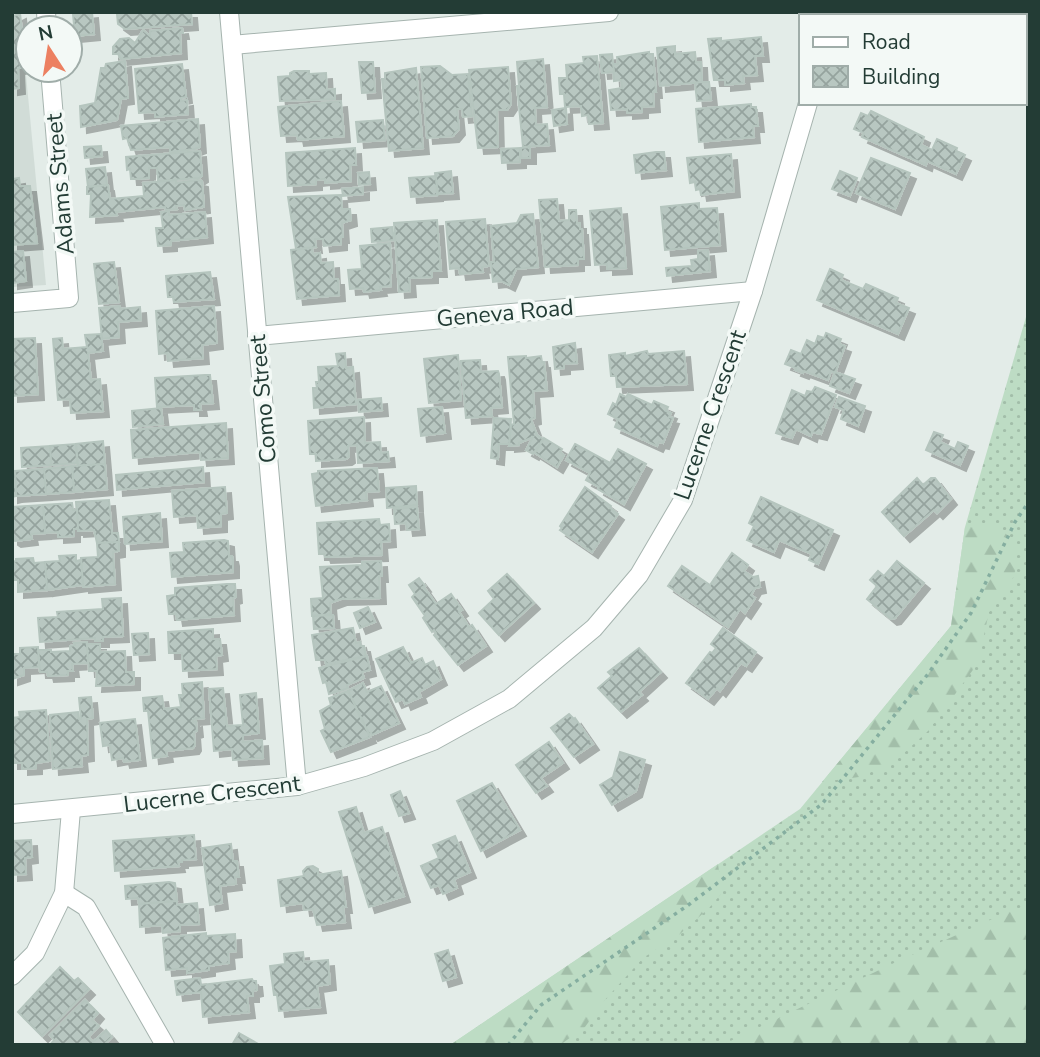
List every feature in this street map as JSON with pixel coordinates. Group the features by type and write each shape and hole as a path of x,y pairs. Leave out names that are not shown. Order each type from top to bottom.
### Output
{"street":[{"name":"Como Street","path":"229,12 297,786"},
{"path":"232,46 609,12"},
{"name":"Adams Street","path":"12,303 69,298 51,84"},
{"name":"Lucerne Crescent","path":"12,814 297,786 364,767 433,741 509,699 594,628 639,575 683,500 753,291 807,105"},
{"name":"Geneva Road","path":"257,336 753,291"},
{"path":"12,976 35,953 64,893 71,810"},
{"path":"64,893 86,907 166,1045"}],"path":[{"path":"508,1045 541,1004 687,906 822,804 928,674 971,613 1015,522 1028,502"}],"shaded area":[{"path":"12,12 20,12 14,14 14,84 27,84 46,285 12,287"}],"green space":[{"path":"1028,310 1028,1045 450,1045 800,809 951,626 965,527"},
{"path":"998,525 1015,544 1016,569 1008,592 989,612 978,663 928,731 893,763 859,777 822,782 951,626 965,527"},
{"path":"718,864 722,893 709,908 680,934 643,958 603,1002 585,1027 560,1045 450,1045"},
{"path":"1028,908 1028,1045 722,1045 1010,911"}],"building":[{"path":"92,12 94,34 84,35 84,14 73,14"},
{"path":"119,12 191,12 192,24 125,29 118,24"},
{"path":"14,16 14,84 19,84 19,88 12,89"},
{"path":"182,28 181,53 121,59 118,54 113,54 113,47 120,39 129,38 135,43 143,30 150,36 150,31"},
{"path":"761,37 763,56 755,56 757,75 743,76 744,83 725,85 725,80 714,80 708,39 721,38 721,41"},
{"path":"675,46 675,54 695,52 696,62 701,62 702,82 660,86 657,48"},
{"path":"649,52 653,54 656,92 653,92 654,106 642,107 642,112 611,110 609,90 622,88 621,80 614,81 613,64 618,64 617,57"},
{"path":"612,54 614,72 602,73 600,55"},
{"path":"597,56 603,123 589,124 588,115 582,116 581,106 565,107 564,94 560,94 559,78 567,78 566,65 584,63 583,57"},
{"path":"543,59 547,107 535,108 536,125 547,124 549,145 523,147 517,62"},
{"path":"125,61 128,98 121,99 117,120 81,127 80,106 95,103 101,68 105,68 106,64"},
{"path":"359,62 373,62 375,92 362,93"},
{"path":"182,64 186,97 181,98 181,101 187,100 188,114 155,117 155,112 139,113 135,69"},
{"path":"440,66 452,75 468,74 472,116 463,117 462,109 457,109 459,129 453,136 427,138 421,67"},
{"path":"508,67 511,104 507,110 497,110 498,147 478,148 469,70"},
{"path":"416,68 423,148 389,151 382,79 385,79 385,73"},
{"path":"294,71 326,73 327,90 335,89 335,99 280,101 278,77 290,76"},
{"path":"709,82 711,100 697,101 695,83"},
{"path":"341,101 344,136 298,140 297,135 281,136 278,107"},
{"path":"751,104 751,107 756,107 758,126 753,126 754,137 699,142 696,109"},
{"path":"566,108 567,124 554,126 552,110"},
{"path":"871,111 924,137 921,145 932,150 937,139 957,148 956,151 965,155 956,174 927,161 926,165 862,137 864,133 854,129 861,113 868,116"},
{"path":"198,119 200,147 195,149 170,152 170,147 131,150 127,138 123,139 121,126"},
{"path":"383,120 385,140 358,142 356,122"},
{"path":"101,146 102,156 85,158 84,147"},
{"path":"530,147 530,158 521,158 521,148"},
{"path":"355,148 356,165 350,165 351,181 325,183 325,179 316,180 316,184 288,186 286,153"},
{"path":"520,148 520,162 502,163 501,149"},
{"path":"200,151 202,176 199,178 158,181 157,168 149,168 149,178 131,179 130,169 127,170 126,157"},
{"path":"664,152 666,170 636,173 634,155"},
{"path":"731,154 734,191 701,195 700,189 696,190 695,182 690,183 687,158"},
{"path":"871,158 910,173 895,209 856,193"},
{"path":"105,167 107,185 88,187 86,169"},
{"path":"451,171 453,193 438,194 435,173"},
{"path":"840,171 857,178 850,196 832,189"},
{"path":"369,172 370,184 359,185 358,173"},
{"path":"436,176 437,195 411,197 409,178"},
{"path":"19,178 20,186 30,186 37,243 12,245 12,179"},
{"path":"176,180 176,183 202,181 204,207 185,210 184,205 176,206 177,209 166,210 165,207 90,217 91,194 87,194 87,187 108,185 110,199 144,196 143,183"},
{"path":"363,187 363,194 343,196 342,189"},
{"path":"341,195 342,209 350,209 351,220 342,223 341,244 324,246 323,239 315,239 316,247 296,249 288,197"},
{"path":"557,199 559,221 569,220 569,210 576,210 577,223 580,223 582,229 584,259 578,259 578,265 545,267 539,200"},
{"path":"699,203 699,209 717,208 720,245 665,250 661,207"},
{"path":"621,208 626,268 607,269 607,264 595,265 590,211"},
{"path":"169,211 169,215 205,212 207,237 171,241 171,245 158,246 156,228 163,228 161,212"},
{"path":"533,214 538,267 516,269 509,285 501,281 493,282 491,226 517,223 521,215"},
{"path":"485,219 489,266 482,267 483,272 460,274 459,268 450,269 446,222"},
{"path":"437,220 441,271 432,271 432,277 409,278 410,291 399,292 394,223"},
{"path":"392,227 394,240 372,242 371,229"},
{"path":"390,243 391,286 364,292 363,288 350,289 348,270 362,269 360,246"},
{"path":"312,248 313,254 320,253 321,263 333,262 339,295 297,299 291,250"},
{"path":"708,250 710,271 667,276 666,268 692,266 691,260 698,259 698,251"},
{"path":"23,251 26,281 12,283 12,252"},
{"path":"114,262 119,302 99,304 94,264"},
{"path":"830,269 843,275 841,280 863,289 866,284 898,298 896,303 909,308 898,334 817,300"},
{"path":"210,272 214,299 174,302 173,297 168,297 166,276"},
{"path":"120,306 120,309 140,307 141,320 118,322 119,337 102,339 99,308"},
{"path":"214,306 217,343 202,345 203,358 168,361 167,353 159,354 156,311"},
{"path":"826,333 841,339 839,344 845,346 835,373 831,371 828,380 804,371 803,373 785,364 791,350 801,354 807,340 815,344 818,336 824,338"},
{"path":"101,334 103,351 88,353 91,380 100,379 103,411 71,413 70,399 58,400 53,339 62,338 63,349 87,347 85,335"},
{"path":"35,338 38,394 12,396 12,339"},
{"path":"575,343 577,363 564,364 564,368 555,369 553,347"},
{"path":"647,351 648,354 684,351 687,384 617,387 616,376 611,376 609,355 625,353 625,356"},
{"path":"345,353 346,368 353,367 356,404 314,408 313,388 317,388 316,382 319,382 318,367 338,366 336,354"},
{"path":"458,355 461,400 429,403 424,359"},
{"path":"541,356 547,390 533,391 535,418 531,419 537,435 543,439 533,454 526,450 533,437 519,445 509,446 511,425 514,424 508,357"},
{"path":"480,360 481,372 498,371 502,407 491,408 492,416 466,418 461,361"},
{"path":"835,372 855,379 849,393 830,386"},
{"path":"210,375 213,403 200,404 201,410 194,410 194,405 157,407 155,378"},
{"path":"815,387 836,395 821,434 812,432 811,436 796,429 792,438 776,433 792,390 805,396 807,391 812,392"},
{"path":"620,394 626,397 628,394 652,405 654,401 668,407 666,411 671,413 669,417 673,418 663,443 659,442 657,446 615,427 618,419 608,414 613,403 616,405"},
{"path":"839,397 865,406 858,426 841,419 844,410 835,407"},
{"path":"381,398 382,410 359,412 358,400"},
{"path":"442,407 445,433 421,436 418,409"},
{"path":"161,408 163,424 133,427 132,411"},
{"path":"364,417 365,443 380,442 381,453 388,452 389,461 358,463 357,445 348,446 349,457 346,459 316,461 316,454 310,454 308,421"},
{"path":"494,418 511,419 509,444 499,444 498,459 491,458"},
{"path":"226,423 228,458 201,460 200,452 133,458 131,430"},
{"path":"934,432 943,435 940,442 955,449 958,442 968,446 960,465 926,450"},
{"path":"544,438 562,449 560,452 564,455 557,467 535,453"},
{"path":"103,441 105,464 78,466 76,444"},
{"path":"76,444 77,463 51,465 50,446"},
{"path":"575,444 610,463 618,449 646,464 624,504 586,480 590,473 566,460"},
{"path":"50,446 51,465 22,467 21,448"},
{"path":"105,464 107,489 74,492 72,466"},
{"path":"72,466 74,492 46,494 44,469"},
{"path":"203,467 204,482 117,490 116,475"},
{"path":"377,468 379,491 366,492 367,500 316,506 312,474 318,471"},
{"path":"44,469 46,494 16,496 15,471"},
{"path":"12,471 15,471 16,496 12,497"},
{"path":"917,478 923,485 935,478 951,499 937,513 934,510 904,536 882,512"},
{"path":"416,486 417,505 387,508 386,488"},
{"path":"225,487 227,513 221,514 221,526 198,528 197,515 174,517 172,491"},
{"path":"585,487 618,514 592,552 560,530"},
{"path":"761,497 833,530 818,564 809,560 812,554 779,540 774,552 747,540 754,526 749,523"},
{"path":"109,500 112,533 118,533 119,542 97,543 94,530 78,531 76,502"},
{"path":"72,503 73,510 77,510 78,529 74,529 74,536 58,537 58,532 45,533 43,505"},
{"path":"43,505 45,533 31,534 32,539 12,539 12,507"},
{"path":"417,507 419,529 407,530 406,523 395,524 394,509"},
{"path":"160,513 162,541 125,544 123,517"},
{"path":"379,519 380,525 389,524 390,541 381,542 382,555 325,557 324,554 319,554 317,523"},
{"path":"228,541 233,572 172,577 170,553 184,552 183,543"},
{"path":"119,542 119,551 113,552 115,584 83,587 81,558 98,557 97,543"},
{"path":"732,553 748,565 744,571 753,577 758,576 760,587 755,588 751,595 755,598 745,613 740,609 728,627 668,586 682,566 710,585"},
{"path":"76,555 76,561 81,560 83,585 47,590 45,562 60,561 59,556"},
{"path":"33,558 34,563 45,562 47,590 18,592 18,580 12,580 12,562 16,559"},
{"path":"381,561 380,598 341,599 330,603 331,614 312,616 311,599 323,598 320,567 362,565 362,562"},
{"path":"897,561 924,583 895,618 891,619 867,599 877,586 870,580 878,571 884,576"},
{"path":"507,574 534,603 499,635 479,613 494,599 488,591"},
{"path":"419,578 425,586 421,588 424,587 436,604 451,594 469,627 472,625 486,646 458,665 434,635 436,633 434,630 432,632 412,597 415,594 409,585"},
{"path":"235,584 234,615 177,620 176,614 169,614 167,596 175,595 175,588"},
{"path":"121,598 123,636 103,637 103,641 95,641 95,638 40,642 38,618 58,617 57,612 103,609 102,599"},
{"path":"368,607 375,622 360,628 354,613"},
{"path":"333,615 334,628 314,629 313,616"},
{"path":"353,628 356,643 360,642 361,646 364,646 366,656 326,664 325,660 316,660 312,635"},
{"path":"723,628 756,652 746,666 741,663 720,691 717,688 708,699 686,683 716,648 711,644"},
{"path":"213,629 213,639 220,639 222,655 216,656 217,669 183,671 182,653 169,653 168,632"},
{"path":"148,633 149,654 134,655 132,634"},
{"path":"87,642 88,663 72,664 73,671 68,671 68,675 48,676 47,672 40,672 38,650 70,651 70,646 75,645 74,643"},
{"path":"87,644 100,644 100,652 125,651 126,672 134,672 134,684 96,686 97,671 89,671"},
{"path":"38,647 39,667 24,668 24,675 12,679 12,654 20,654 20,648"},
{"path":"403,647 411,663 422,658 425,665 433,661 441,679 419,692 421,697 405,704 403,699 396,702 376,659"},
{"path":"639,648 661,672 639,692 642,695 621,712 598,688 612,676 608,672"},
{"path":"367,656 370,670 362,672 364,678 347,685 348,688 329,694 319,668"},
{"path":"202,682 204,718 193,719 193,722 196,721 197,731 194,732 195,745 193,748 166,751 167,756 153,758 148,711 144,711 143,698 162,696 164,709 181,707 179,695 183,695 182,684"},
{"path":"363,683 367,692 381,686 399,723 369,734 348,691"},
{"path":"223,688 227,726 243,725 240,695 256,693 259,733 243,735 243,742 262,740 263,758 233,760 232,749 214,751 209,689"},
{"path":"348,691 370,737 331,752 321,731 325,729 320,711 331,705 329,698"},
{"path":"91,697 93,718 87,719 88,755 81,756 82,766 53,769 50,715 78,712 81,719 79,698"},
{"path":"46,710 50,761 36,763 36,768 22,769 22,763 12,763 12,718 20,717 19,712"},
{"path":"569,714 575,718 593,744 574,757 551,728"},
{"path":"135,719 140,760 112,760 110,745 103,746 100,723"},
{"path":"549,742 563,763 541,778 547,786 536,793 516,765"},
{"path":"620,752 645,760 636,791 612,805 600,785 613,777"},
{"path":"492,783 520,830 481,851 457,801"},
{"path":"400,791 409,813 399,816 391,795"},
{"path":"356,807 364,833 382,827 404,896 369,907 339,812"},
{"path":"194,835 196,859 182,860 178,862 179,866 115,871 113,841"},
{"path":"455,836 470,872 454,879 457,888 443,894 439,885 431,888 421,866 439,858 433,845"},
{"path":"31,840 32,857 25,858 26,874 12,875 12,841"},
{"path":"231,844 239,877 235,877 236,884 220,886 222,903 210,905 202,848"},
{"path":"313,866 318,869 318,875 341,871 346,907 343,907 345,922 317,925 313,909 304,910 303,903 281,906 278,880 304,876 303,871"},
{"path":"175,883 177,901 139,904 138,898 126,899 125,886"},
{"path":"177,901 177,905 197,903 199,924 180,925 180,931 163,933 162,925 140,927 139,904"},
{"path":"206,933 206,936 235,934 236,951 228,952 229,963 209,966 209,970 187,973 187,968 166,970 163,938"},
{"path":"448,950 456,977 443,981 435,954"},
{"path":"303,952 304,962 328,960 330,984 317,986 320,1007 279,1011 270,966 285,964 284,954"},
{"path":"60,967 74,981 78,978 89,989 42,1036 18,1012"},
{"path":"200,978 201,985 252,979 256,981 257,990 253,991 253,996 247,996 249,1012 203,1017 201,992 177,995 175,981"},
{"path":"85,1000 98,1013 92,1020 99,1026 88,1037 93,1042 106,1030 112,1037 104,1045 50,1045 54,1040 50,1035"},
{"path":"239,1033 260,1045 232,1045"}]}
